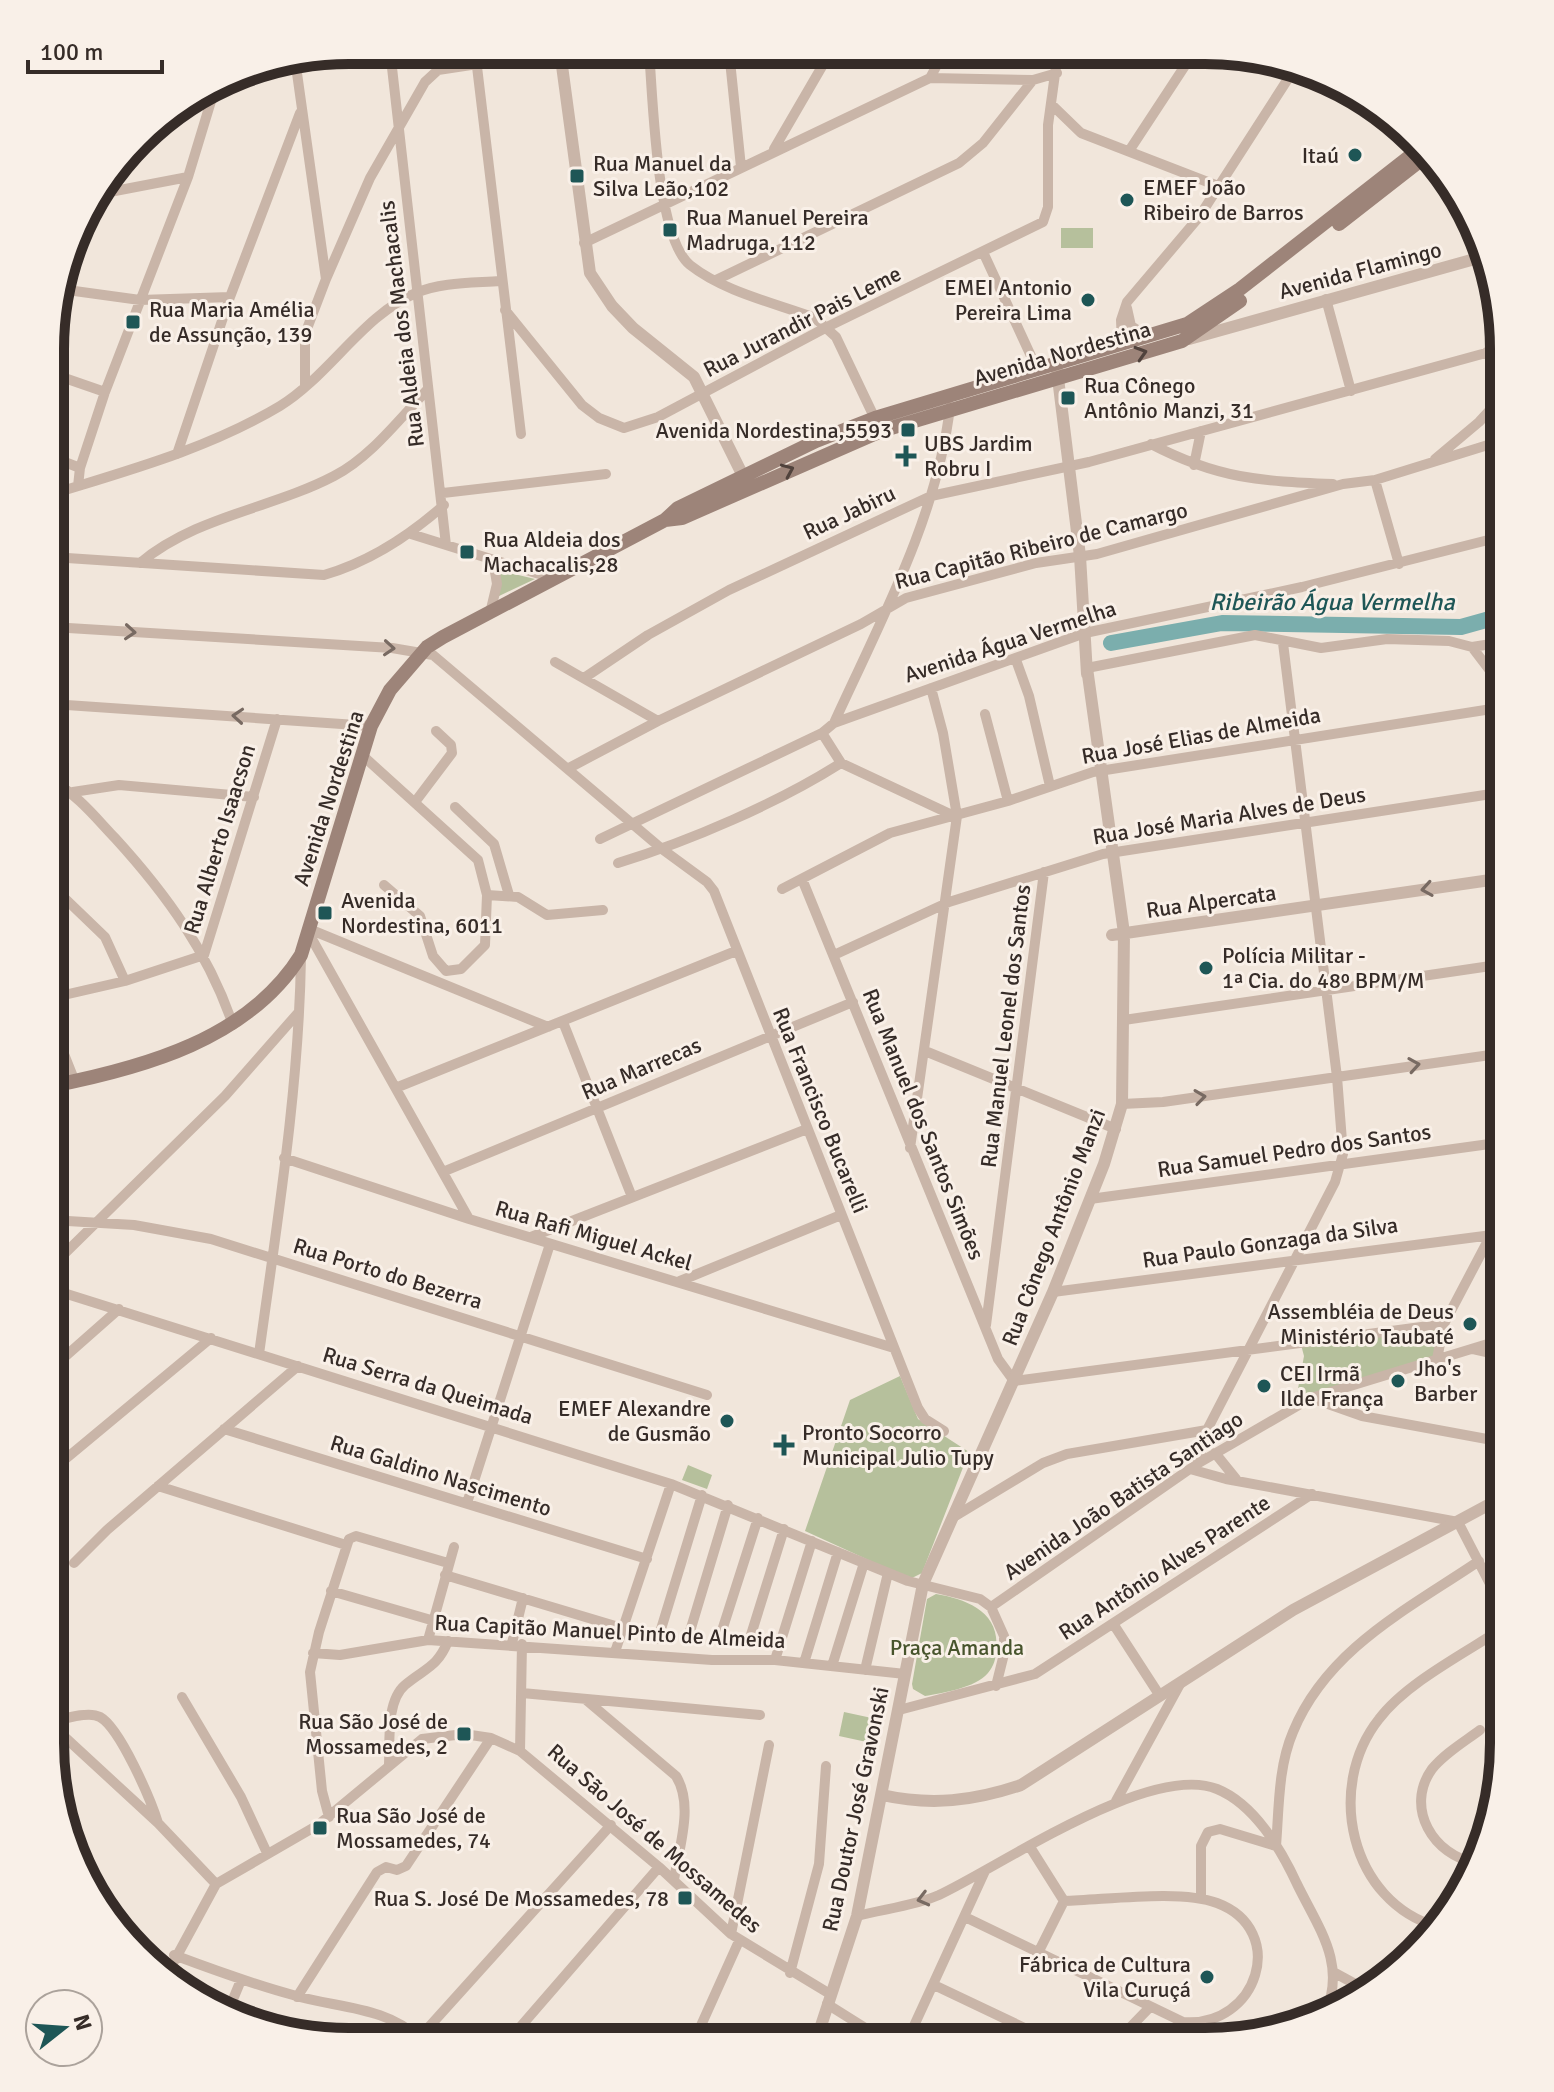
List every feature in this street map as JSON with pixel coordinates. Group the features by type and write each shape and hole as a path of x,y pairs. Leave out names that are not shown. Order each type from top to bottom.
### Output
{"main road":[{"name":"Avenida Nordestina","path":"64,1084 136,1065 233,1025 284,983 301,955 371,726 390,690 423,651 491,609 665,520 682,518 746,481 878,424 1057,371 1182,341 1412,154"},
{"name":"Avenida Nordestina","path":"948,402 1037,369 1057,371 1122,344 1187,324 1229,303 1419,161"}],"street":[{"path":"773,151 823,64"},
{"path":"930,78 937,64"},
{"path":"1059,64 1051,104 1073,129 1218,186"},
{"path":"1129,151 1186,64"},
{"name":"Rua Aldeia dos Machacalis","path":"392,65 428,389 443,493 446,545"},
{"path":"305,387 305,334 370,178 432,74 473,65"},
{"path":"477,65 500,281 521,434"},
{"path":"563,65 590,273 612,306 633,328 686,368 703,393 746,481"},
{"path":"650,65 664,205 679,253 687,263 716,280 815,318 827,327 836,337 878,424"},
{"path":"730,65 741,167"},
{"path":"296,69 326,279"},
{"path":"584,243 930,78 1033,80 1057,73"},
{"path":"1122,344 1121,320 1127,302 1179,244 1289,77"},
{"path":"716,280 959,163 983,143 1033,80"},
{"path":"78,486 80,468 105,392 188,177 212,99"},
{"name":"Rua Jurandir Pais Leme","path":"505,310 568,392 599,418 613,425 624,428 639,425 827,327 1040,224 1047,216 1051,104"},
{"path":"177,454 230,297 300,113"},
{"path":"112,192 188,177"},
{"path":"983,252 1037,369"},
{"name":"Avenida Flamingo","path":"1182,341 1475,259"},
{"path":"64,490 177,454 276,408 305,387 382,315 417,292 500,281"},
{"path":"70,290 140,300 230,297"},
{"path":"1326,299 1351,391"},
{"path":"1127,302 1129,323 1147,336"},
{"path":"1229,303 1237,316 1249,321"},
{"name":"Rua Jabiru","path":"584,678 648,635 729,590 931,496 1066,467 1490,351"},
{"path":"1487,352 1490,355"},
{"name":"Rua Cônego Antônio Manzi","path":"923,1584 1053,1292 1116,1129 1122,1104 1124,1020 1115,851 1102,770 1093,751 1089,729 1080,556 1066,467 1057,371"},
{"path":"64,378 105,392"},
{"path":"140,563 165,543 193,529 337,475 369,450 428,389"},
{"path":"834,723 887,606 931,496 948,402"},
{"path":"1434,460 1490,408"},
{"path":"1194,465 1201,431"},
{"path":"1151,444 1194,465 1252,481 1343,484"},
{"name":"Rua Capitão Ribeiro de Camargo","path":"569,768 658,721 861,624 887,606 1036,563 1080,556 1343,484 1375,480 1490,444"},
{"path":"64,462 80,468"},
{"path":"443,493 606,474"},
{"path":"1375,480 1399,564"},
{"path":"64,558 324,575 341,570 411,534 444,505"},
{"path":"411,534 552,578"},
{"name":"Avenida Água Vermelha","path":"600,839 822,733 834,723 1085,633 1399,564 1490,540"},
{"path":"491,609 497,584 493,560"},
{"path":"64,628 423,651"},
{"path":"1087,668 1255,635 1283,643 1321,648 1387,639 1415,639 1472,647 1490,644"},
{"path":"1283,643 1337,1077 1341,1164 1207,1430 1193,1466 1237,1480 1458,1522"},
{"path":"1472,647 1490,671"},
{"name":"Rua Francisco Bucarelli","path":"423,651 433,655 662,849 712,886 921,1414 944,1431"},
{"path":"1016,660 1029,696 1050,786"},
{"path":"555,662 658,721"},
{"path":"910,1150 954,815 943,733 931,688"},
{"path":"64,705 371,726"},
{"name":"Rua José Elias de Almeida","path":"782,889 890,833 1008,801 1102,770 1490,709"},
{"path":"985,714 1008,801"},
{"name":"Rua Alberto Isaacson","path":"64,995 125,981 204,955 277,719"},
{"path":"415,802 452,753 451,745 436,731"},
{"path":"822,733 841,763 954,815"},
{"path":"362,755 478,860 487,895 485,945 461,969 450,972 438,965 420,916 384,885"},
{"path":"618,863 662,849 841,763"},
{"path":"73,792 119,785 254,797"},
{"path":"64,787 73,792 147,873 204,955 233,1025"},
{"name":"Rua José Maria Alves de Deus","path":"834,955 943,904 1115,851 1490,794"},
{"path":"455,807 494,844 509,895"},
{"name":"Rua Manuel Leonel dos Santos","path":"985,1327 1044,872"},
{"name":"Rua Manuel dos Santos Simões","path":"802,879 910,1150 998,1359 1014,1381"},
{"name":"Rua Alpercata","path":"1118,934 1490,880"},
{"path":"487,895 509,895 547,915 603,910"},
{"path":"64,898 105,937 125,981"},
{"path":"308,931 548,1027"},
{"path":"308,931 445,1171 469,1219"},
{"path":"398,1087 736,951"},
{"path":"259,1354 300,1010 301,955"},
{"path":"1124,1020 1326,993 1490,966"},
{"path":"284,983 295,992 300,1010"},
{"name":"Rua Marrecas","path":"445,1171 853,1002"},
{"path":"64,1255 225,1096 300,1010"},
{"path":"563,1022 632,1197"},
{"path":"925,1051 1116,1129"},
{"path":"1122,1104 1163,1102 1490,1055"},
{"path":"64,1056 74,1082"},
{"path":"531,1237 807,1129"},
{"name":"Rua Samuel Pedro dos Santos","path":"1090,1199 1490,1144"},
{"name":"Rua Rafi Miguel Ackel","path":"284,1158 469,1219 894,1348"},
{"path":"680,1281 841,1215"},
{"name":"Rua Porto do Bezerra","path":"64,1221 186,1233 707,1395"},
{"name":"Rua Paulo Gonzaga da Silva","path":"1053,1292 1490,1235"},
{"path":"1437,1359 1444,1324 1490,1239"},
{"path":"467,1503 550,1244"},
{"name":"Rua Serra da Queimada","path":"64,1293 671,1484 888,1573 923,1584"},
{"path":"64,1358 119,1309"},
{"path":"1014,1381 1384,1329 1444,1324"},
{"path":"64,1460 211,1338"},
{"name":"Avenida João Batista Santiago","path":"991,1607 1193,1466 1311,1398 1490,1343"},
{"path":"1471,1349 1490,1353"},
{"path":"74,1563 298,1366"},
{"path":"1311,1398 1362,1416 1490,1440"},
{"name":"Rua Galdino Nascimento","path":"224,1429 647,1559"},
{"path":"951,1519 1043,1463 1067,1454 1207,1430"},
{"path":"1215,1453 1237,1480"},
{"path":"615,1652 671,1484"},
{"path":"158,1486 346,1545"},
{"name":"Rua Antônio Alves Parente","path":"899,1710 1035,1674 1312,1494"},
{"path":"658,1639 702,1495"},
{"path":"882,1795 938,1803 986,1796 1021,1785 1319,1595 1490,1504"},
{"path":"688,1638 728,1505"},
{"path":"719,1640 758,1518"},
{"path":"1458,1522 1490,1583"},
{"path":"750,1638 784,1529"},
{"path":"329,1817 310,1691 313,1653 346,1545 351,1536 356,1536 448,1563"},
{"path":"775,1660 812,1541"},
{"path":"428,1640 431,1620 454,1547"},
{"path":"804,1663 838,1552"},
{"path":"1276,1846 1282,1774 1292,1734 1327,1673 1350,1648 1479,1561"},
{"path":"832,1666 864,1563"},
{"path":"865,1670 888,1573"},
{"path":"445,1575 622,1628"},
{"path":"923,1584 959,1591 991,1607 1004,1636 1004,1654 996,1686"},
{"name":"Rua Doutor José Gravonski","path":"820,2028 857,1916 923,1584"},
{"path":"331,1591 431,1620"},
{"path":"520,1751 522,1693 517,1643 523,1598"},
{"path":"1114,1625 1160,1696"},
{"path":"1426,1922 1410,1915 1393,1901 1365,1867 1353,1836 1353,1777 1368,1736 1397,1700 1490,1637"},
{"name":"Rua Capitão Manuel Pinto de Almeida","path":"313,1653 340,1655 428,1640 517,1643 712,1660 775,1660 905,1674"},
{"path":"389,1764 397,1695 405,1685 427,1672 448,1641"},
{"path":"1116,1801 1181,1682"},
{"path":"522,1693 760,1715"},
{"path":"182,1697 241,1797 267,1853"},
{"path":"584,1698 676,1776 682,1787 685,1808 674,1880"},
{"path":"64,1720 99,1716 144,1782 158,1823"},
{"path":"1465,1859 1454,1856 1432,1838 1426,1827 1422,1803 1431,1771 1445,1755 1480,1730"},
{"path":"64,1733 216,1884"},
{"name":"Rua São José de Mossamedes","path":"170,1965 216,1884 299,1838 329,1817 422,1739 437,1735 491,1738 520,1751 611,1825 735,1937 829,1999 865,2028"},
{"path":"297,1997 377,1872 386,1867 397,1870 406,1866 491,1738"},
{"path":"699,2028 735,1937 769,1745"},
{"path":"790,1973 819,1864 826,1766"},
{"path":"857,1916 936,1896 1116,1801 1179,1786 1215,1788 1252,1815 1276,1846 1310,1911 1335,1973 1328,2000"},
{"path":"430,2028 611,1825"},
{"path":"1201,1898 1201,1846 1208,1832 1220,1829 1276,1846"},
{"path":"1030,1847 1064,1901"},
{"path":"519,2028 659,1867"},
{"path":"913,2028 985,1871"},
{"path":"965,1917 1183,2022 1210,2021 1234,2009 1254,1982 1258,1956 1250,1930 1232,1910 1201,1898 1064,1901"},
{"path":"1038,1953 1064,1901"},
{"path":"174,1955 297,1997 381,2015 406,2028"},
{"path":"1335,1973 1356,1984"},
{"path":"232,2003 241,1980"},
{"path":"934,1985 1025,2028"},
{"path":"1130,2028 1150,2007"},
{"path":"855,2028 860,2025"}],"green space":[{"path":"1061,228 1093,228 1093,248 1061,248"},
{"path":"497,570 535,579 497,597"},
{"path":"1443,1324 1435,1338 1435,1358 1295,1405 1304,1356 1300,1341"},
{"path":"900,1376 918,1419 969,1452 922,1573 910,1579 805,1531 850,1400"},
{"path":"688,1465 712,1475 707,1489 682,1480"},
{"name":"Praça Amanda","path":"936,1594 969,1604 987,1617 996,1637 996,1656 990,1670 975,1682 925,1696 913,1689 912,1684 927,1599"},
{"path":"844,1712 881,1720 876,1744 839,1736"}],"waterway":[{"name":"Ribeirão Água Vermelha","path":"1111,643 1222,623 1461,627 1490,619"}],"place":[{"name":"Itaú","path":"1355,155"},
{"name":"Rua Manuel da Silva Leão,102","path":"577,176"},
{"name":"EMEF João Ribeiro de Barros","path":"1127,200"},
{"name":"Rua Manuel Pereira Madruga, 112","path":"670,230"},
{"name":"EMEI Antonio Pereira Lima","path":"1088,300"},
{"name":"Rua Maria Amélia de Assunção, 139","path":"133,322"},
{"name":"Rua Cônego Antônio Manzi, 31","path":"1068,398"},
{"name":"Avenida Nordestina,5593","path":"908,430"},
{"name":"UBS Jardim Robru I","path":"906,456"},
{"name":"Rua Aldeia dos Machacalis,28","path":"467,552"},
{"name":"Avenida Nordestina, 6011","path":"325,913"},
{"name":"Polícia Militar - 1ª Cia. do 48º BPM/M","path":"1206,968"},
{"name":"Assembléia de Deus Ministério Taubaté","path":"1470,1324"},
{"name":"Jho's Barber","path":"1398,1381"},
{"name":"CEI Irmã Ilde França","path":"1264,1386"},
{"name":"EMEF Alexandre de Gusmão","path":"727,1421"},
{"name":"Pronto Socorro Municipal Julio Tupy","path":"784,1445"},
{"name":"Rua São José de Mossamedes, 2","path":"464,1734"},
{"name":"Rua São José de Mossamedes, 74","path":"320,1828"},
{"name":"Rua S. José De Mossamedes, 78","path":"685,1898"},
{"name":"Fábrica de Cultura Vila Curuçá","path":"1207,1977"}]}
